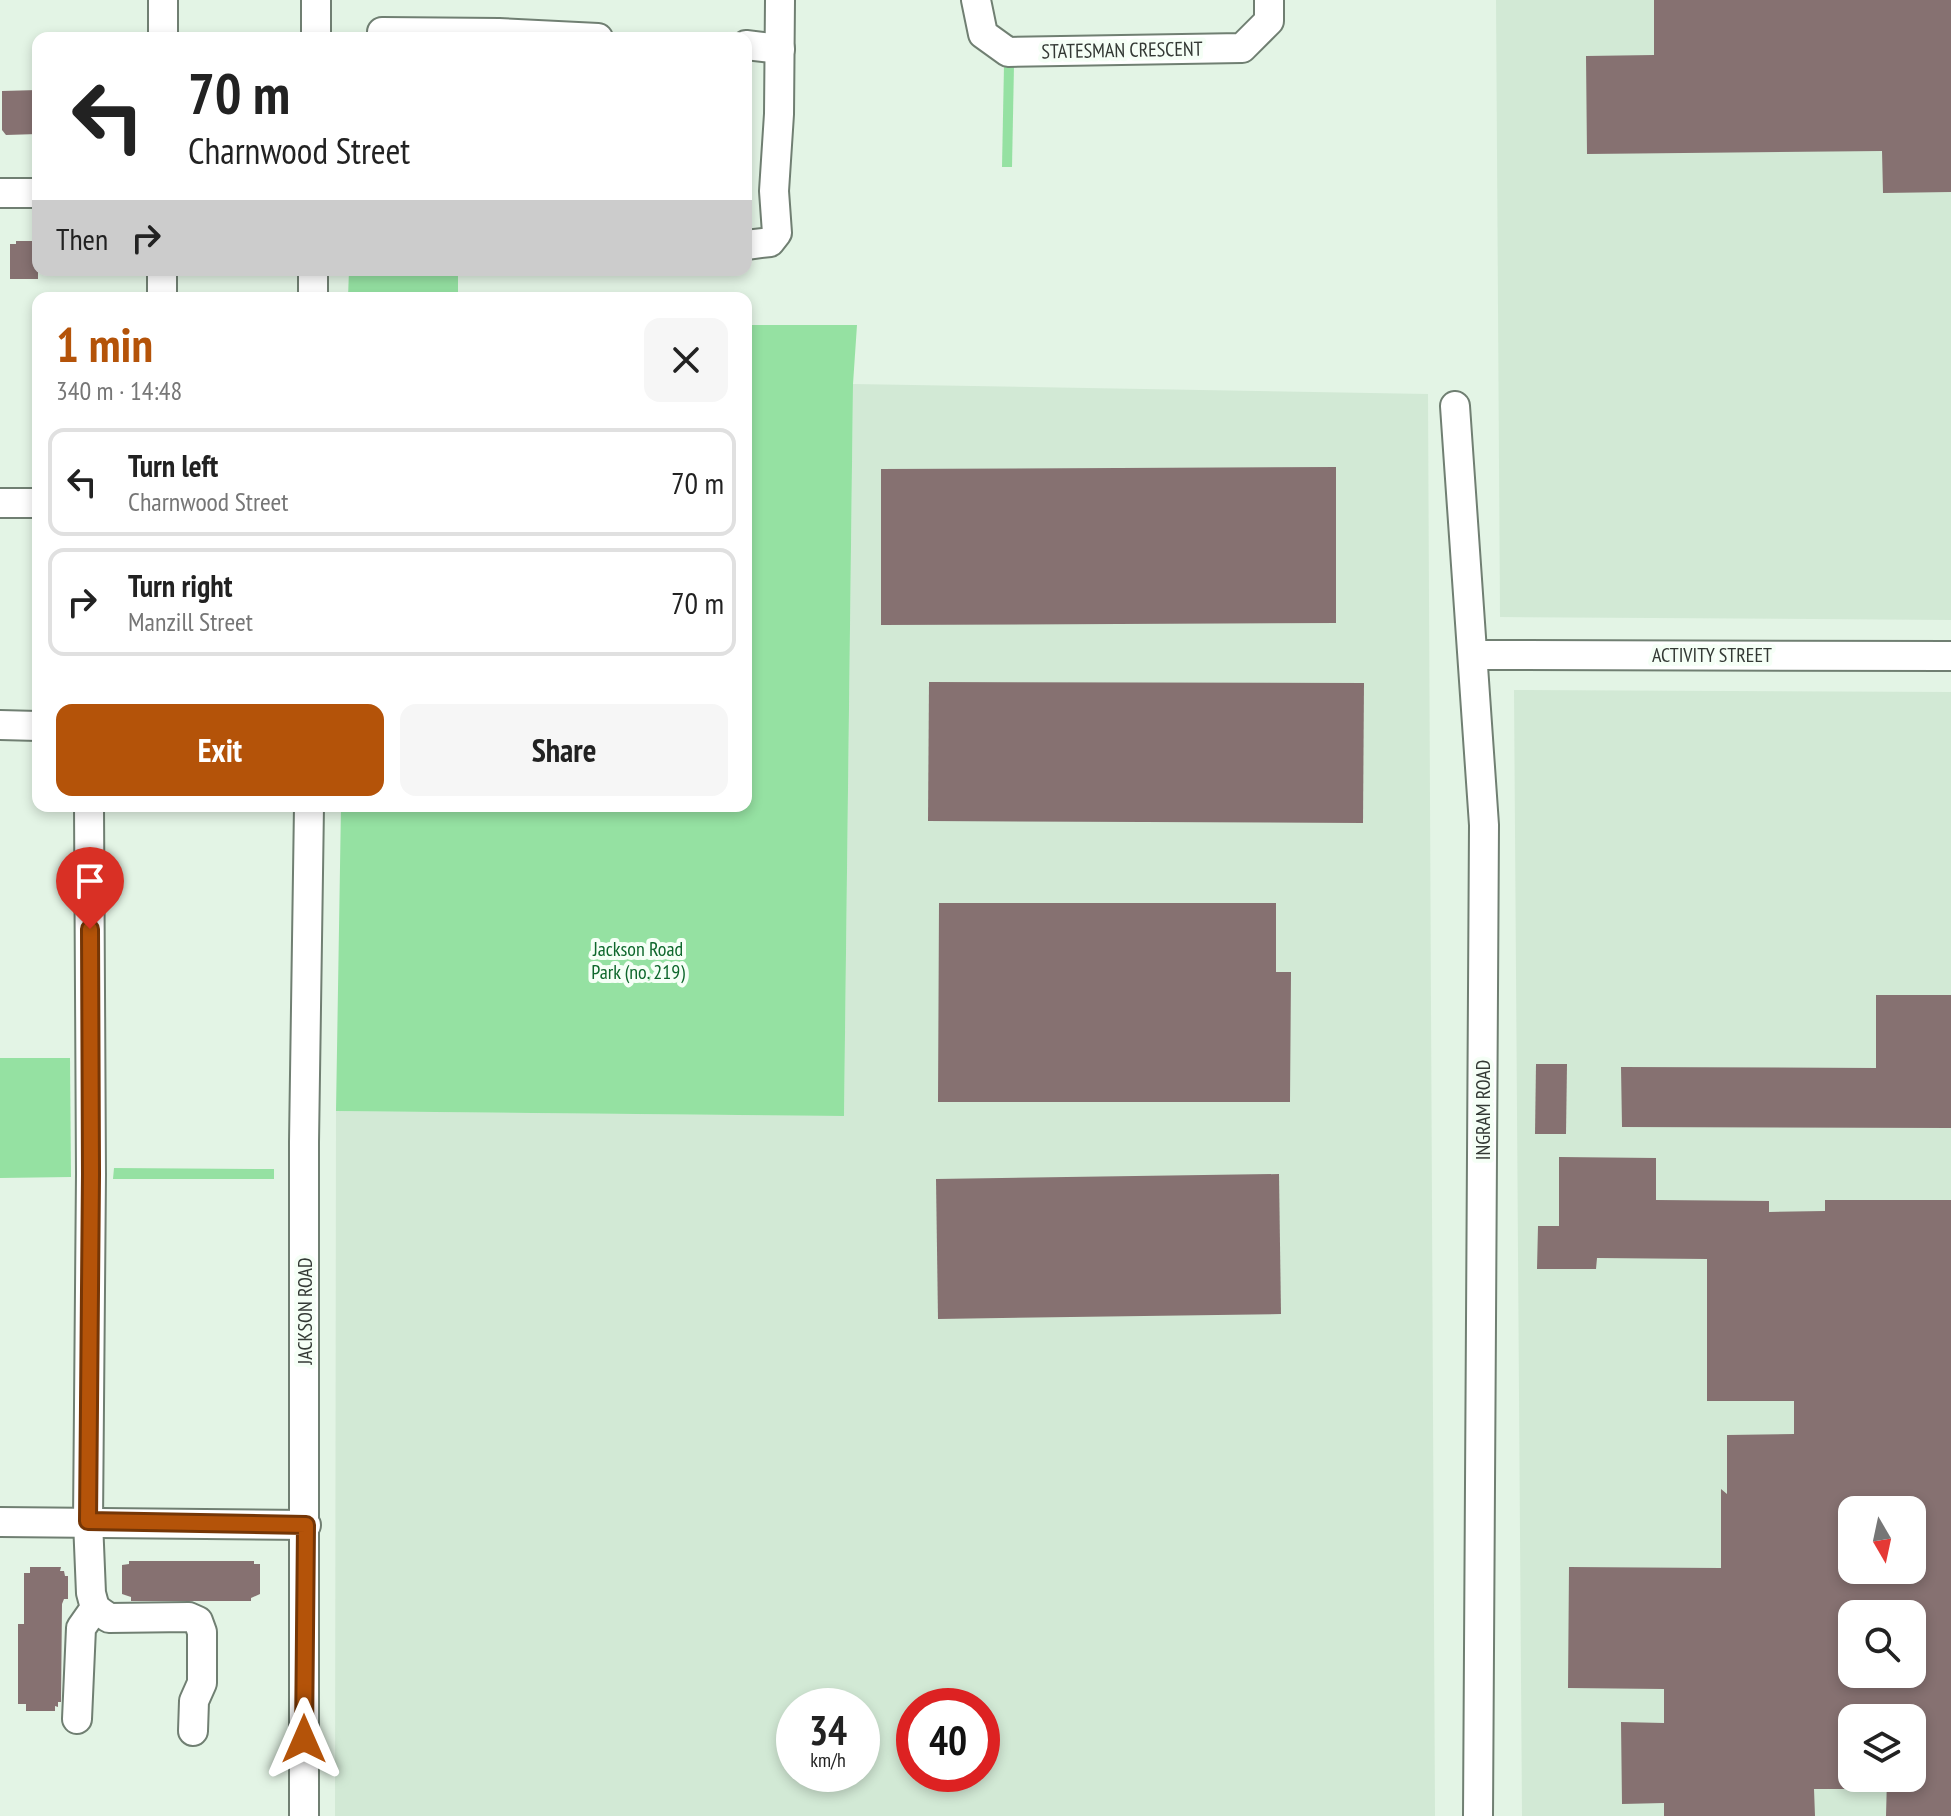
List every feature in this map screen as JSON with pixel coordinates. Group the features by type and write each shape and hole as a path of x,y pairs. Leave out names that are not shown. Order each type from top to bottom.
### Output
{"street":[{"path":"163,0 163,32"},
{"path":"316,0 316,32"},
{"path":"752,244 770,242 777,233 774,191 780,0"},
{"name":"STATESMAN CRESCENT","path":"976,0 983,34 1008,52 1242,48 1269,21 1269,0"},
{"path":"752,46 780,49"},
{"path":"0,193 32,193"},
{"name":"INGRAM ROAD","path":"1455,406 1484,825 1478,1816"},
{"path":"0,503 32,503"},
{"name":"ACTIVITY STREET","path":"1473,655 1951,656"},
{"path":"0,725 32,726"},
{"path":"89,812 91,1190 88,1521 91,1593 95,1608 109,1618 189,1617 198,1621 202,1632 202,1683 194,1701 193,1731"},
{"name":"JACKSON ROAD","path":"304,1816 304,1142 309,812"},
{"path":"0,1522 306,1525"},
{"path":"77,1719 81,1628 95,1608"}],"shaded area":[{"path":"1496,0 1951,0 1951,620 1500,617"},
{"path":"853,384 1428,394 1435,1816 335,1816 336,1111 844,1116"},
{"path":"1514,690 1951,692 1951,1816 1522,1816"}],"green space":[{"path":"1004,65 1014,65 1012,167 1002,167"},
{"path":"349,276 458,276 458,292 348,292"},
{"name":"Jackson Road Park (no. 219)","path":"752,325 857,325 853,384 844,1116 336,1111 341,812 752,812"},
{"path":"0,1058 70,1058 71,1177 0,1178"},
{"path":"114,1168 274,1169 274,1179 113,1179"}],"building":[{"path":"1654,0 1951,0 1951,192 1883,193 1882,151 1587,154 1586,56 1654,55"},
{"path":"32,90 32,134 6,135 2,130 2,91"},
{"path":"16,241 32,241 32,276 38,276 38,279 10,279 10,244 16,244"},
{"path":"1336,467 1336,623 881,625 881,469"},
{"path":"929,682 1364,683 1363,823 928,821"},
{"path":"939,903 1276,903 1276,972 1291,972 1290,1102 938,1102"},
{"path":"1876,995 1951,995 1951,1128 1622,1127 1621,1067 1876,1068"},
{"path":"1536,1064 1567,1064 1566,1134 1535,1134"},
{"path":"1559,1157 1656,1158 1656,1200 1769,1201 1769,1212 1825,1211 1825,1200 1951,1200 1951,1816 1886,1816 1887,1792 1926,1792 1926,1704 1838,1704 1838,1789 1814,1789 1815,1816 1664,1816 1664,1803 1622,1804 1621,1722 1664,1723 1664,1689 1568,1688 1569,1567 1721,1568 1721,1489 1727,1494 1727,1435 1794,1434 1794,1401 1707,1401 1707,1259 1597,1258 1596,1269 1537,1269 1538,1226 1559,1226"},
{"path":"1279,1174 1281,1314 938,1319 936,1179"},
{"path":"129,1561 254,1561 254,1564 260,1564 260,1594 251,1601 131,1601 131,1597 122,1594 122,1565 129,1564"},
{"path":"30,1567 61,1567 60,1571 68,1576 68,1599 64,1599 62,1604 61,1702 58,1702 58,1707 55,1706 55,1711 26,1711 26,1704 18,1704 18,1624 24,1624 24,1573 30,1573"}],"route":[{"path":"90,929 88,1521 306,1525 304,1739"}]}
